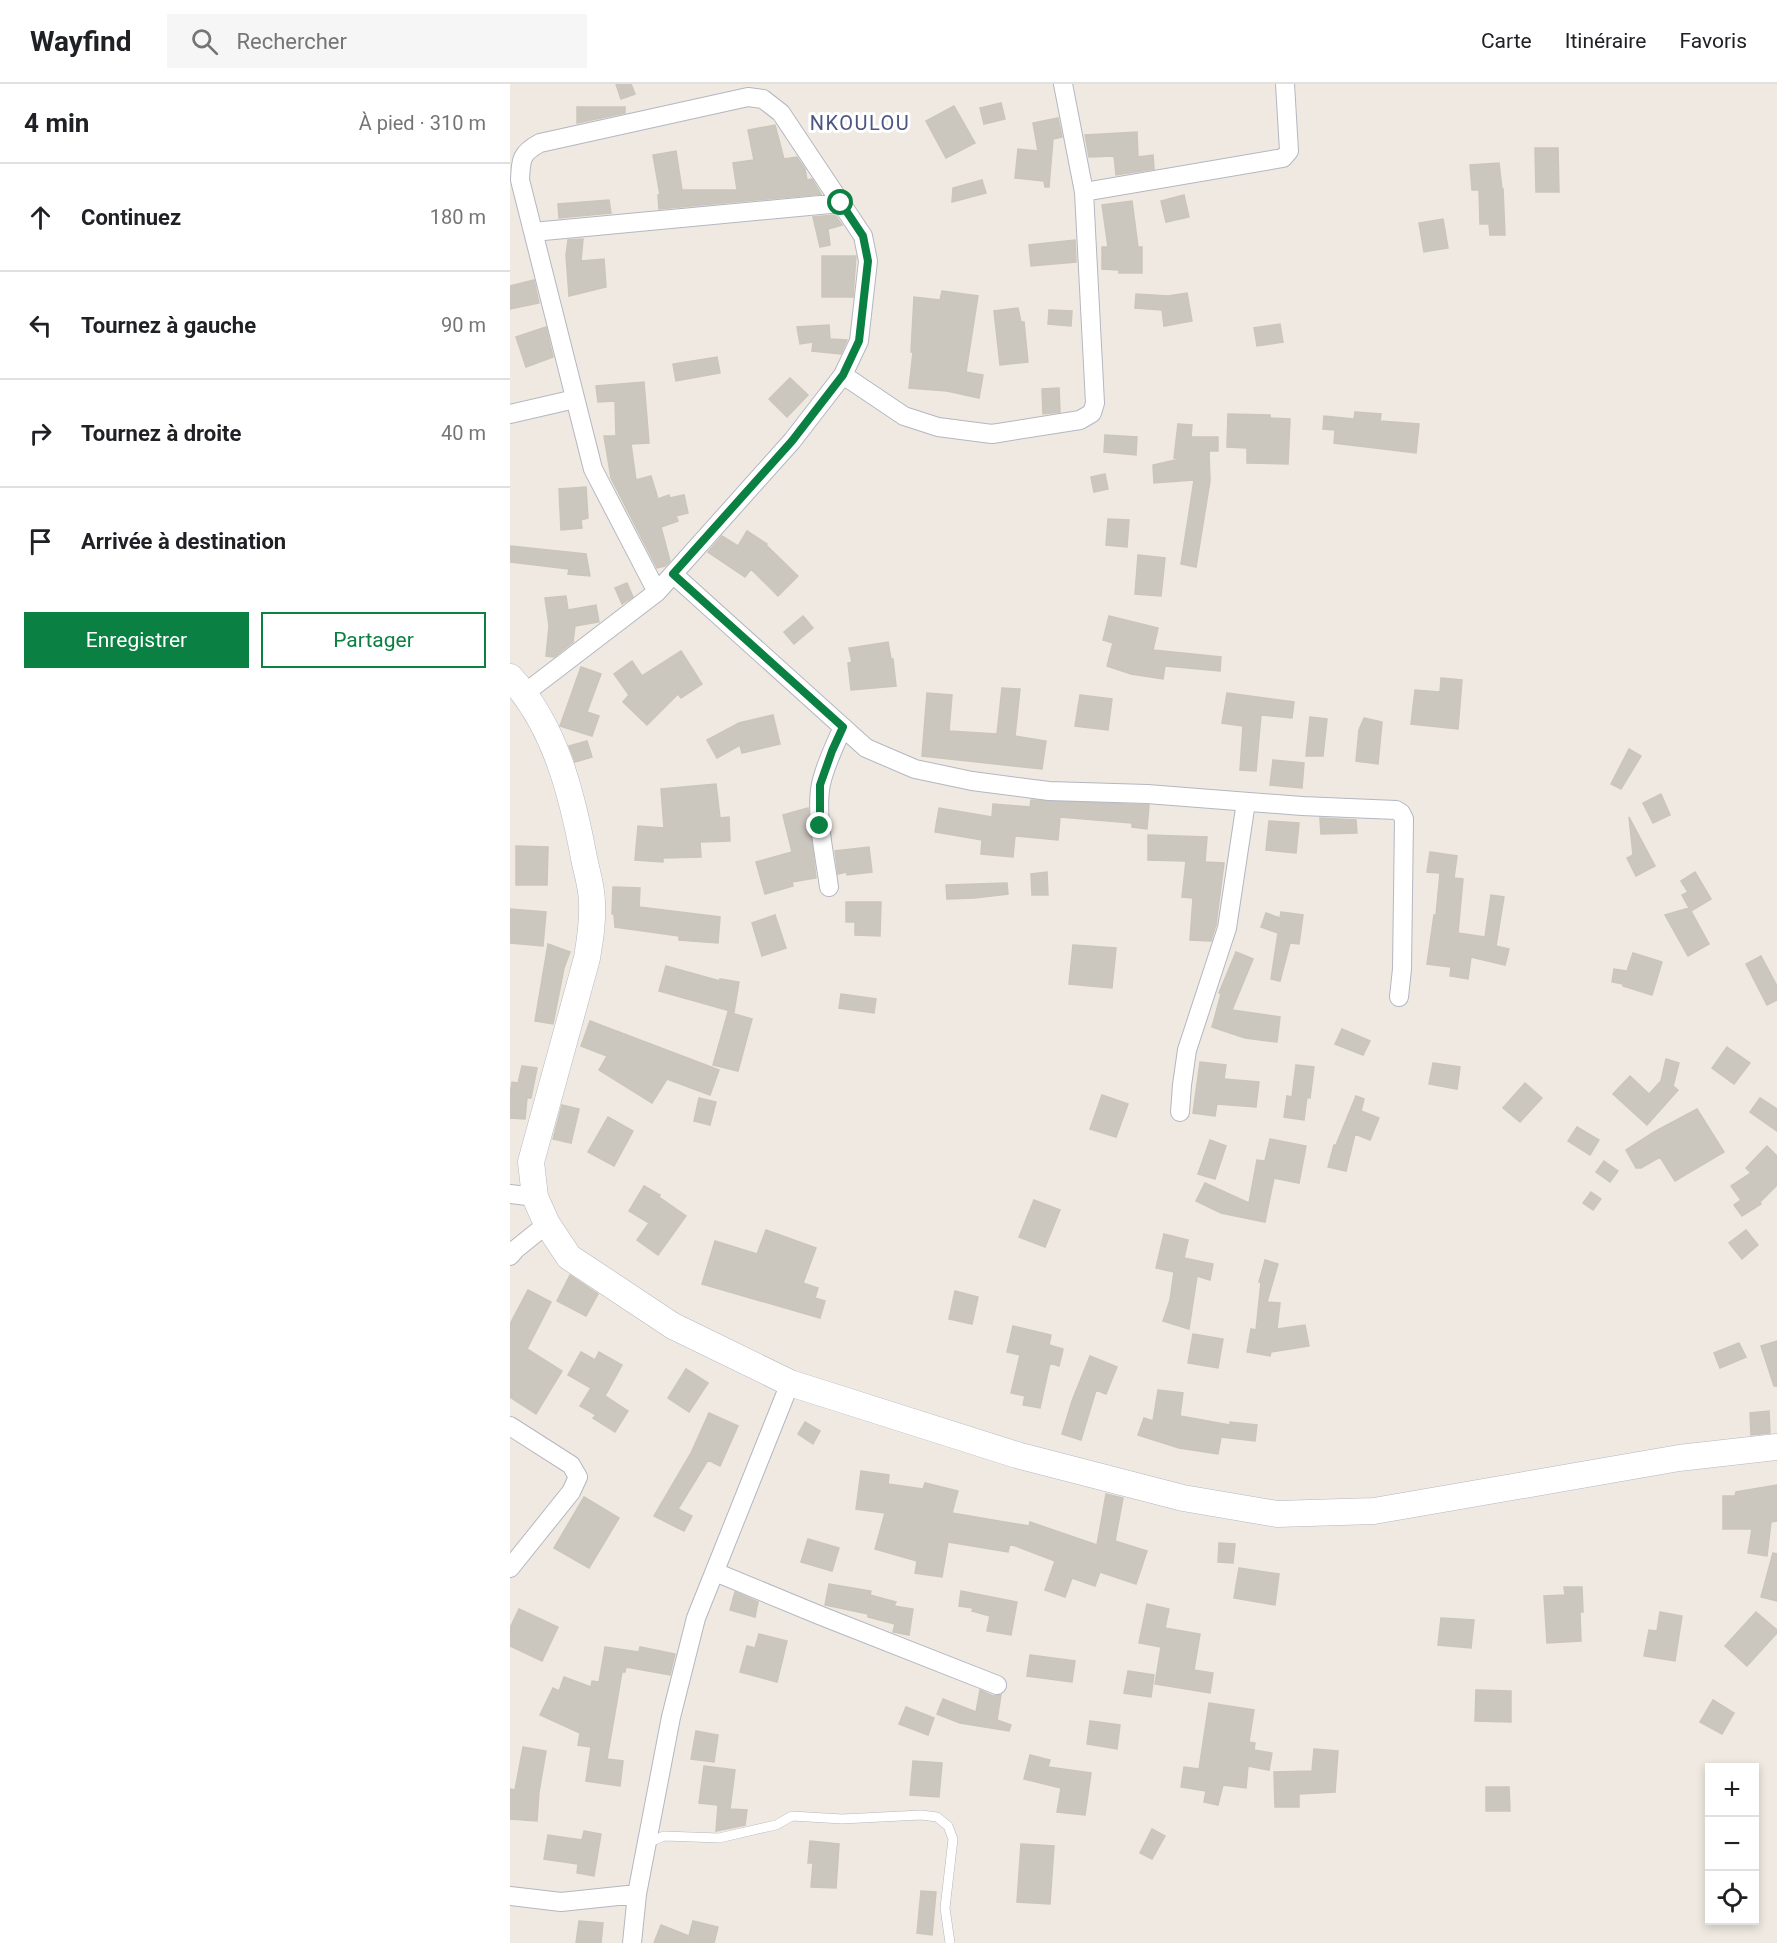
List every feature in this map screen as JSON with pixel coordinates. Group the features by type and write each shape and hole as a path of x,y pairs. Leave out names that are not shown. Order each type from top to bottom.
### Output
{"street":[{"path":"843,375 904,416 938,427 992,434 1080,420 1092,413 1095,403 1084,192 1062,84"},
{"path":"1084,192 1283,158 1289,150 1285,84"},
{"path":"657,592 593,469 520,180 521,163 527,150 540,142 748,97 763,99 781,113 863,236 868,261 859,341 843,375 792,441 657,592 518,685 549,734 581,840 592,901 592,928 587,958 522,1195 547,1224 569,1257 673,1326 790,1383 1017,1455 1183,1498 1277,1514 1374,1511 1679,1458 1777,1447"},
{"path":"533,232 841,203"},
{"path":"510,414 575,399"},
{"path":"673,574 866,748 915,769 972,781 1049,791 1147,794 1302,806 1396,810 1404,819 1402,969 1399,997"},
{"path":"829,887 820,826 820,785 843,727"},
{"path":"1180,1112 1187,1050 1227,928 1246,802"},
{"path":"510,1256 547,1224"},
{"path":"632,1943 637,1894 671,1717 696,1618 790,1383"},
{"path":"510,1425 571,1465 578,1477 571,1492 510,1568"},
{"path":"715,1572 997,1685"},
{"path":"510,1896 561,1902 637,1894"}],"lane":[{"path":"647,1844 664,1836 719,1838 776,1825 792,1816 842,1819 921,1815 937,1817 948,1826 953,1839 945,1908 950,1943"}],"building":[{"path":"616,84 631,84 635,94 621,99"},
{"path":"1001,103 1005,119 984,124 980,108"},
{"path":"954,106 975,143 946,158 926,121"},
{"path":"577,107 625,107 625,113 577,123"},
{"path":"1058,118 1062,137 1053,139 1049,187 1045,187 1044,181 1015,178 1018,149 1038,151 1033,123"},
{"path":"775,125 784,159 797,157 805,169 807,180 812,179 821,194 659,209 658,195 660,195 653,155 676,151 682,190 737,190 733,163 754,160 748,130"},
{"path":"1137,132 1138,157 1153,155 1154,169 1116,175 1114,156 1089,157 1085,135"},
{"path":"1535,148 1558,148 1559,192 1536,192"},
{"path":"1499,163 1503,189 1505,235 1490,235 1489,224 1480,224 1479,190 1472,190 1470,165"},
{"path":"982,180 986,193 952,202 953,188"},
{"path":"1184,195 1189,217 1166,222 1161,201"},
{"path":"609,200 611,213 559,218 558,204"},
{"path":"1132,201 1138,247 1142,247 1142,273 1119,273 1119,270 1102,269 1102,247 1108,247 1102,205"},
{"path":"835,215 842,225 828,229 830,245 820,247 813,217"},
{"path":"1443,219 1448,248 1424,252 1419,223"},
{"path":"583,239 581,261 604,259 606,287 569,296 566,255 568,240"},
{"path":"1075,240 1076,262 1031,266 1029,245"},
{"path":"822,256 856,256 853,297 822,297"},
{"path":"534,280 539,303 510,309 510,286"},
{"path":"942,291 978,296 966,372 983,375 979,398 947,391 909,388 913,352 911,352 914,297 940,300"},
{"path":"1187,293 1192,321 1164,326 1162,310 1135,308 1136,294 1168,296"},
{"path":"1018,308 1021,322 1024,322 1028,362 1000,365 994,311"},
{"path":"1049,310 1072,311 1071,326 1048,324"},
{"path":"1280,324 1283,342 1257,346 1254,328"},
{"path":"829,325 830,339 847,340 841,354 812,351 813,342 800,344 797,327"},
{"path":"546,327 553,357 526,367 516,337"},
{"path":"717,357 720,373 676,381 673,364"},
{"path":"790,378 808,395 787,417 769,399"},
{"path":"644,382 649,443 631,444 636,480 651,476 658,499 669,495 670,498 684,495 688,513 676,516 678,521 661,527 670,561 665,566 657,568 611,478 604,436 616,436 615,401 598,402 596,386"},
{"path":"1059,388 1060,412 1043,414 1042,389"},
{"path":"1355,412 1381,414 1380,421 1419,424 1416,453 1334,443 1335,430 1323,429 1324,416 1354,419"},
{"path":"1228,414 1270,415 1270,418 1290,419 1288,464 1247,463 1247,448 1227,447"},
{"path":"1178,424 1192,425 1191,437 1218,437 1218,451 1209,451 1210,481 1196,567 1181,564 1194,480 1154,483 1153,465 1180,459 1174,458"},
{"path":"1105,435 1137,437 1136,455 1104,452"},
{"path":"1105,474 1108,489 1094,492 1091,477"},
{"path":"586,487 588,518 581,520 582,528 561,530 559,489"},
{"path":"1108,519 1129,520 1127,547 1106,545"},
{"path":"747,531 767,544 798,576 778,596 751,569 745,577 708,552 722,536 738,546"},
{"path":"510,546 586,554 590,576 568,574 569,569 510,562"},
{"path":"1138,555 1165,558 1161,596 1135,594"},
{"path":"627,583 633,597 622,604 615,588"},
{"path":"566,596 568,610 596,605 599,622 575,626 573,642 554,657 546,656 549,626 545,598"},
{"path":"803,616 813,628 794,644 784,632"},
{"path":"1109,616 1158,628 1153,650 1221,657 1220,671 1165,666 1163,679 1131,674 1107,666 1113,643 1103,640"},
{"path":"888,642 891,659 893,659 896,686 851,690 848,663 852,662 849,648"},
{"path":"681,651 702,684 681,698 678,694 647,725 623,702 629,695 614,674 632,661 642,676"},
{"path":"581,667 601,674 587,712 599,716 592,736 560,726"},
{"path":"1441,678 1462,680 1458,729 1411,724 1415,690 1440,692"},
{"path":"1002,688 1020,689 1015,736 1046,741 1042,769 922,756 927,693 952,695 949,731 997,734"},
{"path":"1227,693 1294,702 1292,718 1261,715 1256,771 1240,770 1243,726 1222,723"},
{"path":"1080,695 1112,699 1108,730 1075,726"},
{"path":"773,715 780,744 742,753 740,745 717,758 707,740 739,723"},
{"path":"1310,717 1327,719 1323,756 1306,756"},
{"path":"1364,718 1382,722 1378,764 1356,761 1359,730"},
{"path":"587,741 592,757 575,762 569,746"},
{"path":"1629,749 1641,756 1621,789 1611,784"},
{"path":"1273,760 1304,763 1302,788 1270,785"},
{"path":"716,784 720,818 729,817 730,841 700,842 701,857 663,858 663,862 635,860 638,826 664,828 661,789"},
{"path":"1661,794 1670,815 1653,823 1643,803"},
{"path":"1031,800 1149,805 1147,829 1132,827 1132,823 1060,817 1058,840 1015,836 1013,857 981,854 982,840 935,832 939,808 992,817 993,804 1030,807"},
{"path":"808,808 816,878 792,882 793,886 765,894 756,862 792,852 783,815"},
{"path":"1629,817 1655,866 1636,876 1627,858 1633,855"},
{"path":"1320,818 1356,820 1357,833 1321,834"},
{"path":"1269,821 1299,823 1296,853 1266,850"},
{"path":"1148,835 1207,837 1205,862 1224,863 1216,925 1211,941 1190,940 1193,898 1182,897 1186,861 1148,860"},
{"path":"516,846 548,847 547,885 516,885"},
{"path":"869,847 872,872 838,874 835,851"},
{"path":"1430,852 1457,856 1454,878 1463,879 1458,933 1485,937 1491,895 1504,897 1496,946 1509,949 1505,965 1471,957 1468,979 1450,976 1451,967 1427,964 1434,915 1436,915 1440,873 1427,872"},
{"path":"1047,872 1048,895 1032,895 1031,874"},
{"path":"1695,872 1711,899 1691,911 1709,944 1688,956 1665,915 1689,908 1682,895 1688,892 1681,881"},
{"path":"1007,883 1008,894 947,899 946,885"},
{"path":"613,887 640,888 639,907 720,917 718,943 679,940 679,936 615,927 614,914 612,914"},
{"path":"846,902 881,902 880,936 855,935 855,922 846,922"},
{"path":"510,909 546,912 543,946 510,943"},
{"path":"1281,912 1303,915 1299,944 1290,943 1280,981 1271,979 1278,933 1261,927 1266,913 1280,918"},
{"path":"775,915 786,948 762,956 752,923"},
{"path":"548,944 570,952 564,968 553,1024 535,1021"},
{"path":"1073,945 1116,948 1112,988 1069,984"},
{"path":"1236,952 1253,959 1232,1010 1280,1017 1277,1042 1245,1038 1212,1027 1221,994 1219,993"},
{"path":"1633,953 1662,962 1652,995 1612,982 1614,969 1627,971"},
{"path":"1761,956 1777,986 1777,1000 1767,1005 1746,964"},
{"path":"666,966 720,981 720,979 739,982 734,1012 659,991"},
{"path":"841,994 876,999 874,1013 839,1008"},
{"path":"728,1012 752,1019 738,1071 713,1065"},
{"path":"590,1021 719,1070 710,1095 667,1079 652,1103 599,1070 607,1056 581,1046"},
{"path":"1342,1029 1370,1041 1363,1055 1335,1044"},
{"path":"1727,1047 1750,1063 1734,1084 1712,1068"},
{"path":"1666,1059 1679,1063 1673,1086 1678,1090 1647,1125 1613,1094 1630,1076 1649,1094 1661,1081"},
{"path":"1200,1062 1226,1065 1224,1079 1259,1082 1256,1107 1217,1104 1215,1116 1193,1113"},
{"path":"1433,1063 1460,1067 1457,1089 1429,1084"},
{"path":"1296,1065 1314,1067 1310,1098 1307,1097 1304,1120 1284,1117 1287,1096 1292,1097"},
{"path":"522,1066 537,1068 531,1098 527,1098 525,1119 510,1118 512,1082 518,1083"},
{"path":"1525,1083 1542,1098 1520,1122 1503,1108"},
{"path":"1102,1095 1128,1104 1116,1137 1090,1129"},
{"path":"1356,1096 1364,1099 1361,1111 1379,1118 1370,1140 1355,1134 1346,1171 1328,1167 1334,1145 1336,1145"},
{"path":"699,1098 716,1102 710,1125 694,1121"},
{"path":"1760,1098 1777,1109 1777,1131 1750,1112"},
{"path":"562,1105 579,1109 571,1143 553,1139"},
{"path":"1697,1109 1724,1152 1675,1181 1660,1157 1641,1168 1636,1168 1626,1150"},
{"path":"608,1117 633,1131 614,1166 588,1152"},
{"path":"1577,1127 1599,1140 1590,1155 1568,1141"},
{"path":"1270,1139 1306,1146 1299,1183 1274,1178 1265,1222 1221,1213 1196,1201 1205,1183 1249,1203 1257,1160 1265,1161"},
{"path":"1210,1140 1226,1146 1215,1179 1198,1174"},
{"path":"1767,1146 1777,1156 1777,1185 1760,1202 1761,1204 1742,1216 1734,1205 1741,1200 1731,1186 1751,1173 1746,1168"},
{"path":"1604,1161 1618,1171 1610,1182 1596,1172"},
{"path":"644,1186 660,1195 659,1197 686,1216 658,1255 637,1240 649,1223 629,1211"},
{"path":"1591,1192 1601,1199 1593,1210 1583,1203"},
{"path":"1034,1200 1060,1210 1045,1247 1019,1237"},
{"path":"766,1230 816,1248 803,1283 818,1288 815,1298 825,1301 820,1318 702,1284 715,1241 757,1254"},
{"path":"1746,1230 1758,1245 1742,1259 1729,1243"},
{"path":"1164,1234 1188,1240 1184,1258 1213,1264 1210,1280 1197,1276 1189,1329 1163,1321 1170,1300 1174,1272 1156,1268"},
{"path":"1265,1260 1278,1264 1267,1302 1280,1303 1277,1329 1305,1325 1309,1346 1271,1352 1270,1356 1247,1352 1251,1329 1256,1330 1261,1282 1259,1282"},
{"path":"570,1275 598,1294 586,1316 557,1301"},
{"path":"528,1290 551,1302 527,1349 562,1371 536,1414 510,1397 510,1324"},
{"path":"955,1291 978,1297 972,1324 949,1319"},
{"path":"1013,1326 1051,1335 1049,1345 1063,1349 1059,1366 1050,1363 1040,1408 1023,1405 1025,1396 1011,1393 1020,1355 1007,1352"},
{"path":"1193,1334 1223,1339 1218,1368 1188,1363"},
{"path":"1777,1341 1777,1386 1774,1386 1761,1346"},
{"path":"1739,1343 1746,1357 1720,1368 1714,1353"},
{"path":"581,1352 595,1360 599,1352 622,1365 605,1396 628,1411 615,1432 593,1418 596,1415 580,1406 591,1388 568,1375"},
{"path":"1090,1356 1117,1367 1106,1394 1096,1390 1081,1440 1062,1434"},
{"path":"686,1369 708,1383 689,1412 668,1398"},
{"path":"1158,1390 1183,1393 1180,1416 1230,1425 1230,1422 1257,1425 1255,1441 1221,1437 1218,1454 1179,1448 1138,1435 1144,1418 1153,1421"},
{"path":"1769,1411 1770,1433 1751,1435 1750,1413"},
{"path":"709,1413 738,1426 720,1466 708,1460 678,1509 692,1516 684,1531 654,1516 691,1453"},
{"path":"805,1422 820,1431 813,1444 798,1434"},
{"path":"861,1471 889,1475 888,1484 923,1489 925,1483 958,1491 952,1513 1029,1526 1030,1522 1097,1545 1106,1494 1123,1498 1115,1541 1147,1551 1136,1584 1100,1572 1095,1586 1072,1578 1065,1597 1045,1590 1055,1561 1010,1544 1008,1552 948,1542 942,1577 915,1573 917,1561 875,1549 885,1513 856,1509"},
{"path":"1777,1485 1777,1521 1771,1522 1767,1556 1748,1553 1752,1529 1723,1529 1723,1496 1735,1496 1736,1492"},
{"path":"584,1497 619,1518 589,1568 554,1548"},
{"path":"808,1539 839,1548 832,1571 801,1562"},
{"path":"1219,1543 1235,1544 1233,1563 1218,1562"},
{"path":"1773,1553 1777,1554 1777,1601 1761,1597"},
{"path":"1239,1568 1279,1574 1275,1605 1234,1598"},
{"path":"829,1584 871,1591 870,1595 896,1602 894,1606 913,1609 909,1635 893,1632 895,1624 868,1617 868,1614 825,1605"},
{"path":"1564,1587 1582,1587 1581,1641 1547,1643 1544,1596 1565,1595"},
{"path":"961,1591 1017,1602 1011,1635 987,1631 990,1616 972,1611 973,1608 959,1606"},
{"path":"735,1592 758,1602 755,1617 730,1610"},
{"path":"1147,1604 1169,1609 1165,1628 1200,1634 1194,1670 1213,1673 1210,1693 1155,1684 1161,1647 1139,1643"},
{"path":"519,1609 558,1627 542,1661 510,1646 510,1628"},
{"path":"1660,1612 1682,1616 1675,1661 1644,1656 1649,1630 1657,1631"},
{"path":"1756,1612 1777,1630 1777,1633 1747,1666 1725,1646"},
{"path":"1441,1618 1474,1620 1471,1648 1438,1645"},
{"path":"759,1634 787,1641 777,1682 740,1672 747,1646 755,1648"},
{"path":"605,1647 639,1652 640,1647 675,1654 670,1675 626,1667 625,1672 622,1672 607,1759 623,1761 620,1786 586,1781 591,1747 578,1745 580,1733 540,1715 553,1688 559,1691 564,1677 591,1687 592,1681 599,1682"},
{"path":"1030,1655 1075,1661 1072,1682 1027,1676"},
{"path":"1128,1671 1154,1675 1151,1697 1124,1693"},
{"path":"980,1690 993,1696 1001,1695 997,1720 1011,1725 1009,1731 960,1723 937,1714 943,1699 976,1712"},
{"path":"1476,1690 1511,1691 1511,1722 1475,1721"},
{"path":"1713,1700 1734,1713 1722,1734 1700,1722"},
{"path":"1209,1703 1254,1710 1249,1742 1255,1743 1254,1750 1272,1753 1269,1770 1248,1766 1246,1788 1223,1785 1218,1805 1204,1802 1206,1791 1181,1787 1184,1767 1199,1769"},
{"path":"906,1707 934,1718 928,1735 899,1724"},
{"path":"1090,1721 1120,1725 1117,1749 1087,1744"},
{"path":"696,1731 718,1735 714,1762 691,1759"},
{"path":"523,1747 546,1751 537,1821 510,1819 510,1789 515,1790"},
{"path":"1314,1749 1338,1751 1335,1792 1299,1794 1299,1807 1275,1807 1274,1772 1312,1771"},
{"path":"1030,1755 1050,1760 1048,1767 1091,1773 1085,1815 1057,1812 1061,1788 1024,1779"},
{"path":"913,1761 942,1763 939,1797 910,1795"},
{"path":"704,1766 735,1770 730,1809 747,1810 745,1825 716,1831 718,1805 699,1803"},
{"path":"1486,1787 1509,1787 1510,1811 1486,1811"},
{"path":"1152,1829 1165,1836 1152,1859 1140,1853"},
{"path":"584,1831 601,1834 594,1876 577,1873 578,1864 544,1859 548,1835 582,1840"},
{"path":"810,1841 839,1844 836,1888 811,1887 813,1863 808,1863"},
{"path":"1021,1844 1054,1846 1050,1904 1017,1902"},
{"path":"921,1891 936,1892 932,1935 917,1933"},
{"path":"579,1921 603,1923 601,1943 576,1943"},
{"path":"693,1921 718,1927 714,1943 654,1943 661,1925 689,1936"}],"district":[{"name":"NKOULOU","path":"860,123"}],"route":[{"path":"820,826 820,785 843,727 673,574 792,441 843,375 859,341 868,261 863,236 841,203"}]}
